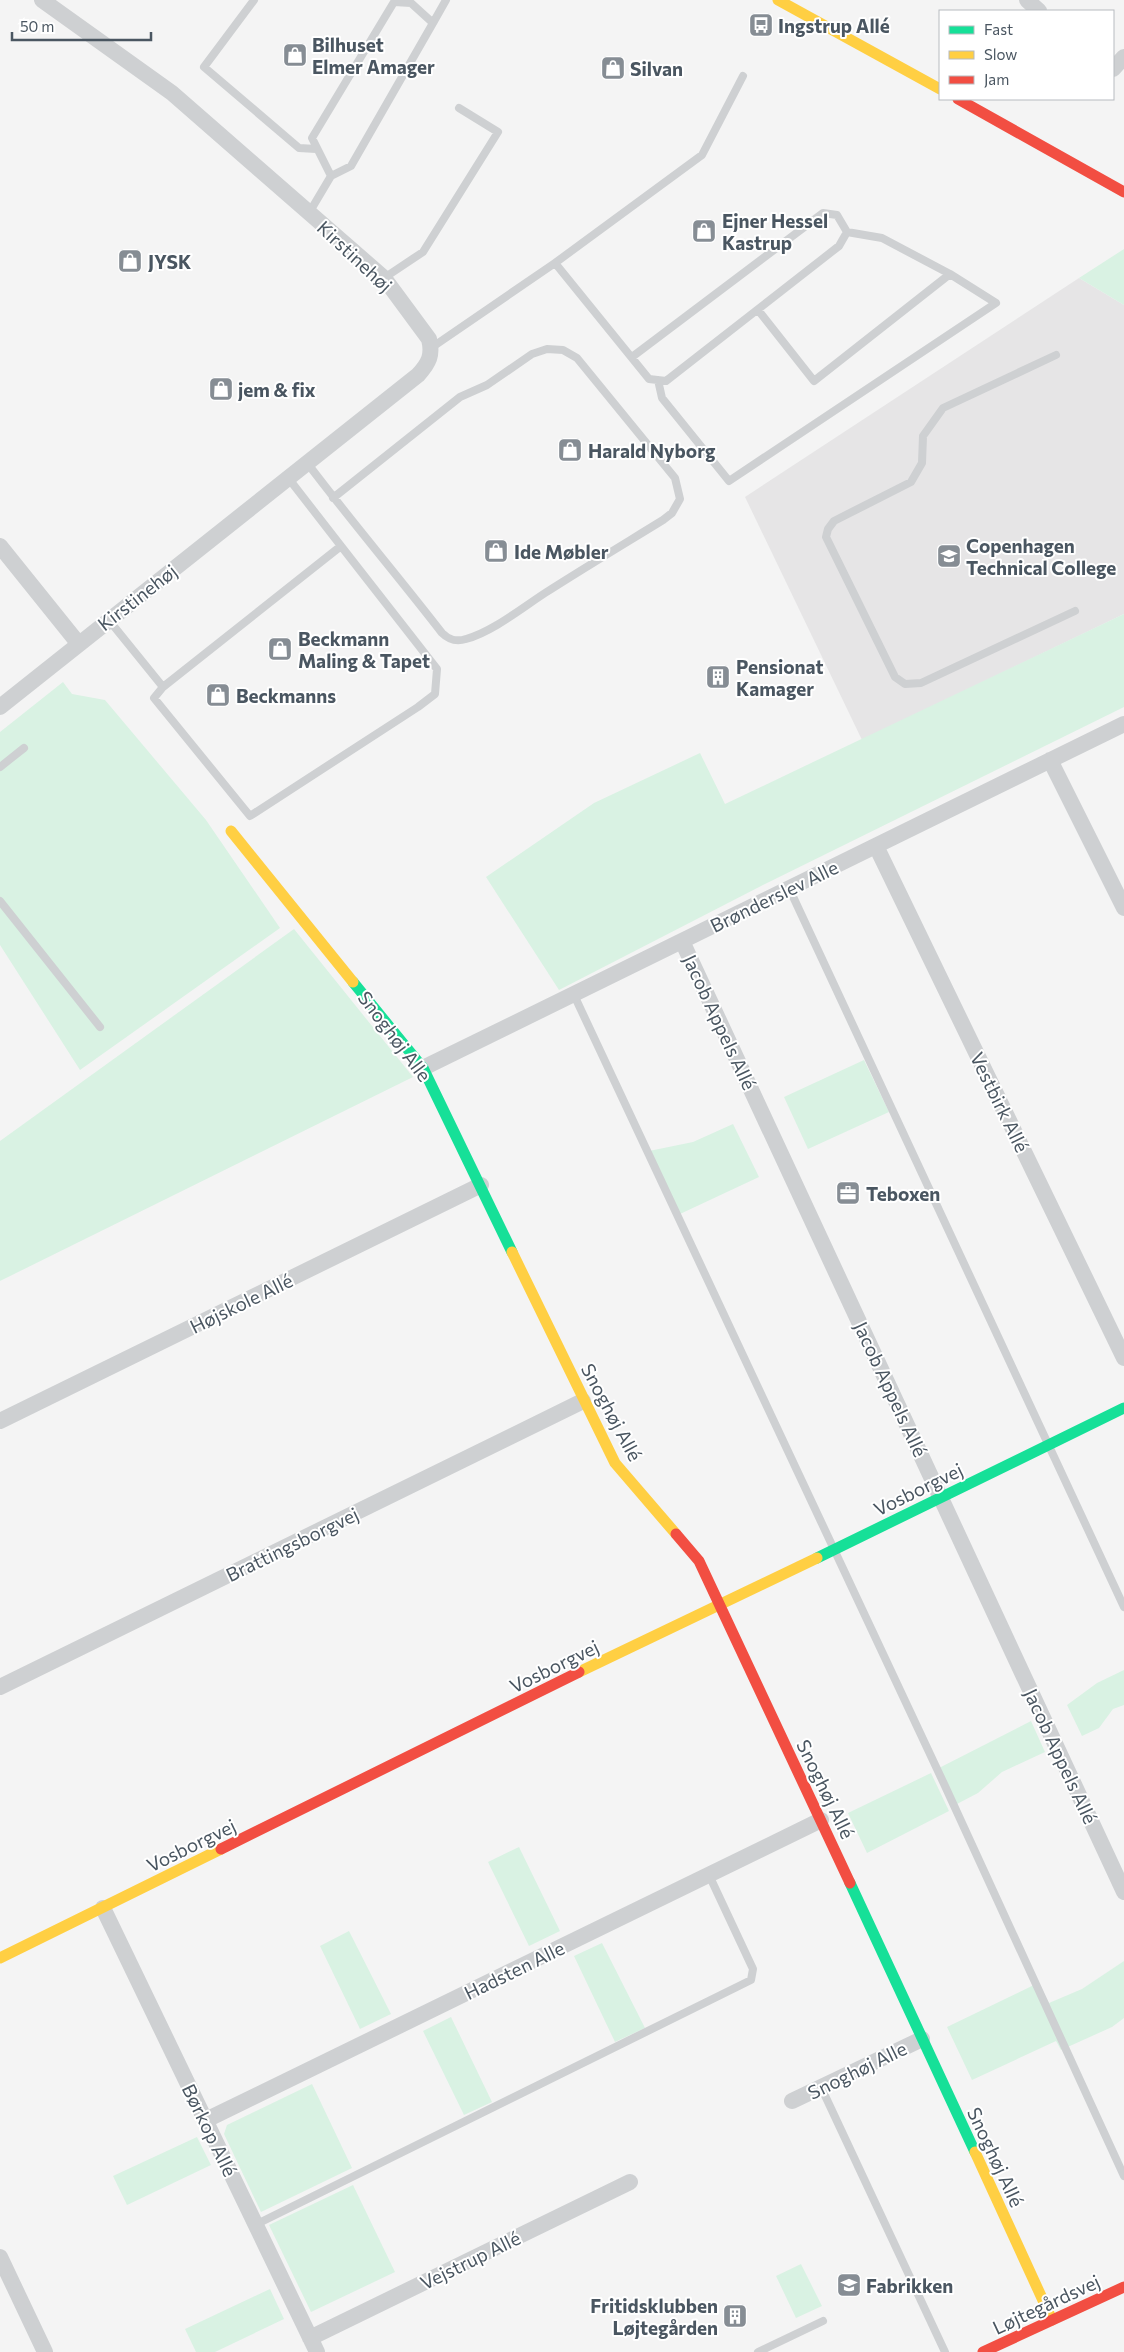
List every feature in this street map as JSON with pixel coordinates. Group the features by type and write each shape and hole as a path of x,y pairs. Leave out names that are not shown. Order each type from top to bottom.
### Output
{"street":[{"name":"Kirstinehøj","path":"0,707 58,662 108,619 289,479 418,375 429,363 432,348 429,338 384,278 172,93 42,0"},
{"path":"778,0 939,88"},
{"path":"1027,0 1038,10"},
{"path":"1114,68 1124,57"},
{"path":"960,100 1124,192"},
{"name":"Kirstinehøj","path":"0,546 78,643"},
{"name":"Brønderslev Alle","path":"424,1068 1124,724"},
{"path":"1050,760 1124,908"},
{"name":"Snoghøj Alle","path":"231,831 424,1068 533,1293"},
{"name":"Vestbirk Allé","path":"876,846 1124,1358"},
{"name":"Jacob Appels Allé","path":"682,941 1124,1892"},
{"name":"Højskole Allé","path":"0,1421 482,1185"},
{"name":"Snoghøj Allé","path":"533,1293 583,1401 616,1463 698,1561 821,1820 1052,2320"},
{"name":"Brattingsborgvej","path":"0,1687 583,1401"},
{"name":"Vosborgvej","path":"0,1958 718,1604 834,1550 1124,1408"},
{"name":"Hadsten Alle","path":"206,2120 821,1820"},
{"name":"Børkop Allé","path":"103,1908 314,2345"},
{"name":"Snoghøj Alle","path":"792,2101 922,2039"},
{"name":"Vejstrup Allé","path":"314,2345 630,2182"},
{"path":"0,2257 45,2352"},
{"name":"Løjtegårdsvej","path":"983,2352 1124,2287"}],"lane":[{"path":"254,0 204,67 299,148 316,149"},
{"path":"309,213 330,176 351,166 446,0"},
{"path":"330,176 312,138 394,2 411,3 433,23"},
{"path":"432,348 555,263 702,155 743,76"},
{"path":"384,278 423,252 498,132 459,108"},
{"path":"632,357 823,213 836,215 848,232 882,238 950,274 996,302 729,481 662,398 658,380"},
{"path":"555,263 649,379 666,381 839,246 848,232"},
{"path":"758,310 814,381 950,274"},
{"path":"308,464 334,498 442,632 450,640 458,641 476,636 504,620 663,520 672,514 680,499 675,478 577,358 563,350 540,350 487,385 460,397 334,498"},
{"path":"1056,355 944,408 923,436 922,463 911,482 834,522 828,529 826,537 895,677 906,684 921,683 1075,611"},
{"path":"289,479 437,669 435,694 418,708 250,816 154,698 163,687 341,546"},
{"path":"108,619 163,687"},
{"path":"0,768 24,748"},
{"path":"789,888 1124,1608"},
{"path":"0,901 100,1027"},
{"path":"574,995 1124,2176"},
{"path":"255,2224 751,1980 752,1968 709,1875"},
{"path":"821,2088 945,2352"},
{"path":"758,2352 823,2321"}],"shaded area":[{"name":"Copenhagen Technical College","path":"1079,278 1124,305 1124,614 862,740 745,497"}],"green space":[{"path":"1124,249 1124,305 1079,278"},
{"path":"1124,614 1124,707 763,885 559,990 486,877 594,803 700,753 725,804"},
{"path":"63,682 72,694 105,700 206,820 280,928 80,1070 0,945 0,732"},
{"path":"294,929 413,1077 0,1281 0,1141"},
{"path":"864,1060 889,1112 808,1149 784,1097"},
{"path":"733,1124 759,1177 680,1214 649,1151 693,1142"},
{"path":"1124,1670 1124,1705 1113,1709 1099,1728 1082,1736 1067,1705 1097,1683"},
{"path":"1031,1721 1045,1752 1002,1772 978,1793 955,1805 939,1768"},
{"path":"931,1773 949,1811 867,1853 848,1813"},
{"path":"519,1847 560,1931 529,1946 488,1862"},
{"path":"349,1931 391,2014 360,2029 320,1946"},
{"path":"602,1943 645,2028 615,2042 574,1956"},
{"path":"1124,1961 1124,2018 1112,2027 1061,2050 1056,2041 972,2080 947,2027 1038,1983 1049,2003 1082,1989"},
{"path":"451,2017 492,2102 464,2115 423,2031"},
{"path":"312,2084 352,2168 261,2212 224,2134 227,2125"},
{"path":"197,2137 211,2165 127,2205 113,2176"},
{"path":"353,2185 395,2272 311,2312 269,2225"},
{"path":"801,2264 822,2306 796,2318 776,2276"},
{"path":"270,2289 284,2319 215,2352 196,2352 185,2329"}],"traffic: fast":[{"path":"353,982 423,1068 512,1252"},
{"path":"817,1558 1124,1408"},
{"path":"850,1883 975,2152"}],"traffic: slow":[{"path":"778,0 939,88"},
{"path":"231,831 353,982"},
{"path":"512,1252 615,1463 676,1534"},
{"path":"579,1672 817,1558"},
{"path":"0,1958 221,1849"},
{"path":"975,2152 1052,2320"}],"traffic: jam":[{"path":"960,100 1124,192"},
{"path":"676,1534 699,1561 850,1883"},
{"path":"221,1849 579,1672"},
{"path":"983,2352 1124,2287"}],"place":[{"name":"Ingstrup Allé","path":"761,25"},
{"name":"Bilhuset Elmer Amager","path":"295,55"},
{"name":"Silvan","path":"613,68"},
{"name":"Ejner Hessel Kastrup","path":"704,231"},
{"name":"JYSK","path":"130,261"},
{"name":"jem & fix","path":"221,389"},
{"name":"Harald Nyborg","path":"570,450"},
{"name":"Ide Møbler","path":"496,551"},
{"name":"Copenhagen Technical College","path":"949,556"},
{"name":"Beckmann Maling & Tapet","path":"280,649"},
{"name":"Pensionat Kamager","path":"718,677"},
{"name":"Beckmanns","path":"218,695"},
{"name":"Teboxen","path":"848,1193"},
{"name":"Fabrikken","path":"849,2285"},
{"name":"Fritidsklubben Løjtegården","path":"735,2316"}]}
